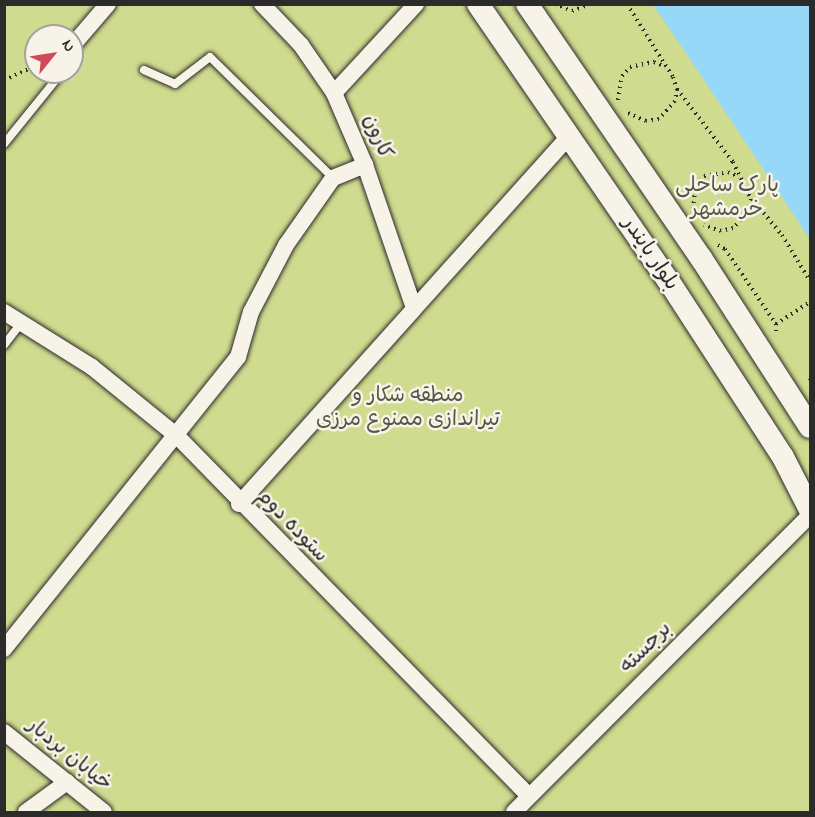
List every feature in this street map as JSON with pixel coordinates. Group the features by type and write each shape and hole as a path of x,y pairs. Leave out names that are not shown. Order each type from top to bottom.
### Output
{"street":[{"path":"84,32 108,4"},
{"name":"کارون","path":"262,4 301,45 333,93 365,165 414,308"},
{"path":"333,93 416,4"},
{"name":"بلوار بایندر","path":"478,4 570,135 783,457 810,510"},
{"name":"بلوار بایندر","path":"527,4 701,258 810,427"},
{"path":"239,504 570,135"},
{"path":"4,649 177,436 238,357 250,312 286,245 333,178 365,165"},
{"name":"ستوده دوم","path":"4,312 92,367 177,436 239,504 529,796"},
{"name":"برجسته","path":"514,813 810,516"},
{"name":"خیابان بردبار","path":"4,732 104,813"},
{"path":"27,813 67,782"}],"lane":[{"path":"144,70 175,84 210,57 333,178"},
{"path":"4,144 52,84"},
{"path":"4,345 22,322"}],"path":[{"path":"555,4 572,11 590,4"},
{"path":"627,4 677,89 726,153 751,199 782,235 810,281"},
{"path":"665,68 641,62 626,71 617,87 624,111 634,118 659,118 669,111 677,89"},
{"path":"4,80 24,71"},
{"path":"696,215 692,197 704,177 728,172 739,177"},
{"path":"699,220 715,229 733,228 743,221 751,199"},
{"path":"776,324 810,302"}],"green space":[{"name":"منطقه شکار و تیراندازی ممنوع مرزی","path":"5,5 810,5 810,812 5,812"}],"water":[{"path":"653,5 810,5 810,239 682,47"}],"park label":[{"name":"پارک ساحلی خرمشهر","path":"727,198"}]}
